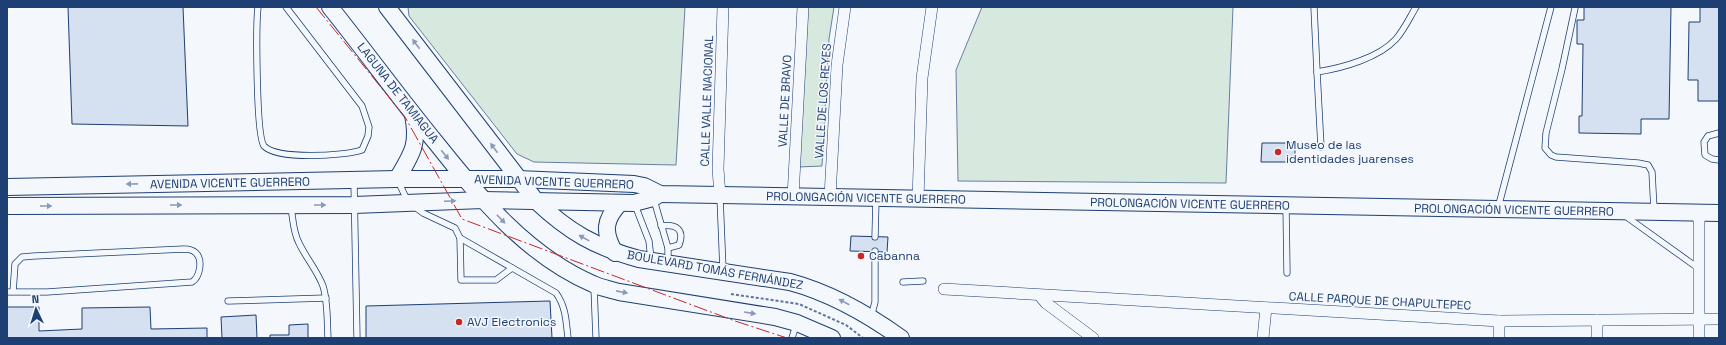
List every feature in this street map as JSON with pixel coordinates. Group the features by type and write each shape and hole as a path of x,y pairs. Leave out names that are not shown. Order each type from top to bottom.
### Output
{"main road":[{"name":"LAGUNA DE TAMIAGUA","path":"330,7 465,180"},
{"path":"388,7 518,179"},
{"path":"397,179 410,158 415,142 416,129 412,113"},
{"name":"AVENIDA VICENTE GUERRERO","path":"7,187 397,179 518,179 634,184 644,186 657,196"},
{"name":"BOULEVARD TOMÁS FERNÁNDEZ","path":"518,179 536,201 564,226 583,238 615,252 651,261 668,256 723,271 790,282 813,288 840,300 871,317 901,338"},
{"path":"465,180 514,233 537,252 594,285 619,292 775,317 795,330 832,338"},
{"name":"PROLONGACIÓN VICENTE GUERRERO","path":"657,196 720,195 1498,209 1620,213 1719,213"},
{"name":"AVENIDA VICENTE GUERRERO","path":"7,206 354,205 482,200 627,203 657,196"},
{"path":"615,252 608,239 606,226 613,210 627,203"}],"street":[{"name":"CALLE VALLE NACIONAL","path":"720,195 718,169 723,7"},
{"name":"VALLE DE BRAVO","path":"793,197 803,7"},
{"name":"VALLE DE LOS REYES","path":"830,197 837,65 845,7"},
{"path":"918,199 922,78 932,7"},
{"path":"1699,213 1699,338"},
{"name":"CALLE PARQUE DE CHAPULTEPEC","path":"944,289 1040,296 1177,301 1266,308 1499,321 1719,319"},
{"path":"1040,296 1046,303 1093,338"},
{"path":"1263,338 1266,308"},
{"path":"1597,320 1597,338"},
{"path":"1499,321 1499,338"}],"lane":[{"path":"258,7 259,120 261,139 264,146 275,153 294,155 328,154 362,150 368,136 369,127 362,106 286,7"},
{"path":"1314,7 1321,147"},
{"path":"1317,72 1333,70 1380,52 1397,38 1416,7"},
{"path":"1498,209 1552,7"},
{"path":"1575,8 1546,133 1545,148 1551,155 1556,157 1648,165 1652,172 1654,212"},
{"path":"1719,133 1708,136 1704,142 1705,155 1712,159 1719,160"},
{"path":"397,179 408,203 423,213 455,228 460,238 461,280 496,280 512,268"},
{"path":"354,180 357,338"},
{"path":"720,195 723,271"},
{"path":"657,196 661,226 668,256"},
{"path":"875,237 876,198"},
{"path":"627,203 649,241 651,261"},
{"path":"291,205 295,233 298,242 320,278 326,298 328,338"},
{"path":"1286,206 1287,273"},
{"path":"1620,213 1699,268"},
{"path":"661,226 671,225 680,232 681,239 679,245 668,256"},
{"path":"460,238 556,293 562,300 565,311 568,338"},
{"path":"184,249 193,251 199,258 199,275 197,279 192,282 47,292 10,292 15,264 22,257 184,249"},
{"path":"871,317 875,302 874,251"},
{"path":"903,282 923,281"},
{"path":"594,285 596,338"},
{"path":"228,301 326,298"}],"shaded area":[{"path":"408,7 685,7 676,165 534,162 517,154 409,16"},
{"path":"806,7 834,7 829,39 822,166 798,167"},
{"path":"982,7 1233,7 1226,183 958,181 956,70"}],"building":[{"path":"68,7 183,7 188,126 72,124"},
{"path":"1584,7 1671,7 1669,119 1641,119 1641,134 1579,133 1579,116 1582,116 1583,44 1577,44 1577,20 1584,20"},
{"path":"1700,7 1719,7 1719,101 1698,101 1698,80 1688,80 1689,22 1700,22"},
{"name":"Museo de las identidades juarenses","path":"1262,143 1295,143 1295,162 1261,162"},
{"path":"851,236 888,237 887,252 850,251"},
{"name":"AVJ Electronics","path":"550,301 552,338 366,338 366,306"},
{"path":"7,307 39,307 39,331 82,329 82,308 150,307 151,329 207,328 207,338 7,338"},
{"path":"256,315 257,338 222,338 221,317"},
{"path":"308,324 308,338 270,338 270,335 289,335 289,325"}],"power":[{"path":"316,7 405,117 462,219 735,321 787,338"}],"place":[{"name":"Museo de las identidades juarenses","path":"1278,152"},
{"name":"Cabanna","path":"861,256"},
{"name":"AVJ Electronics","path":"459,322"}]}
